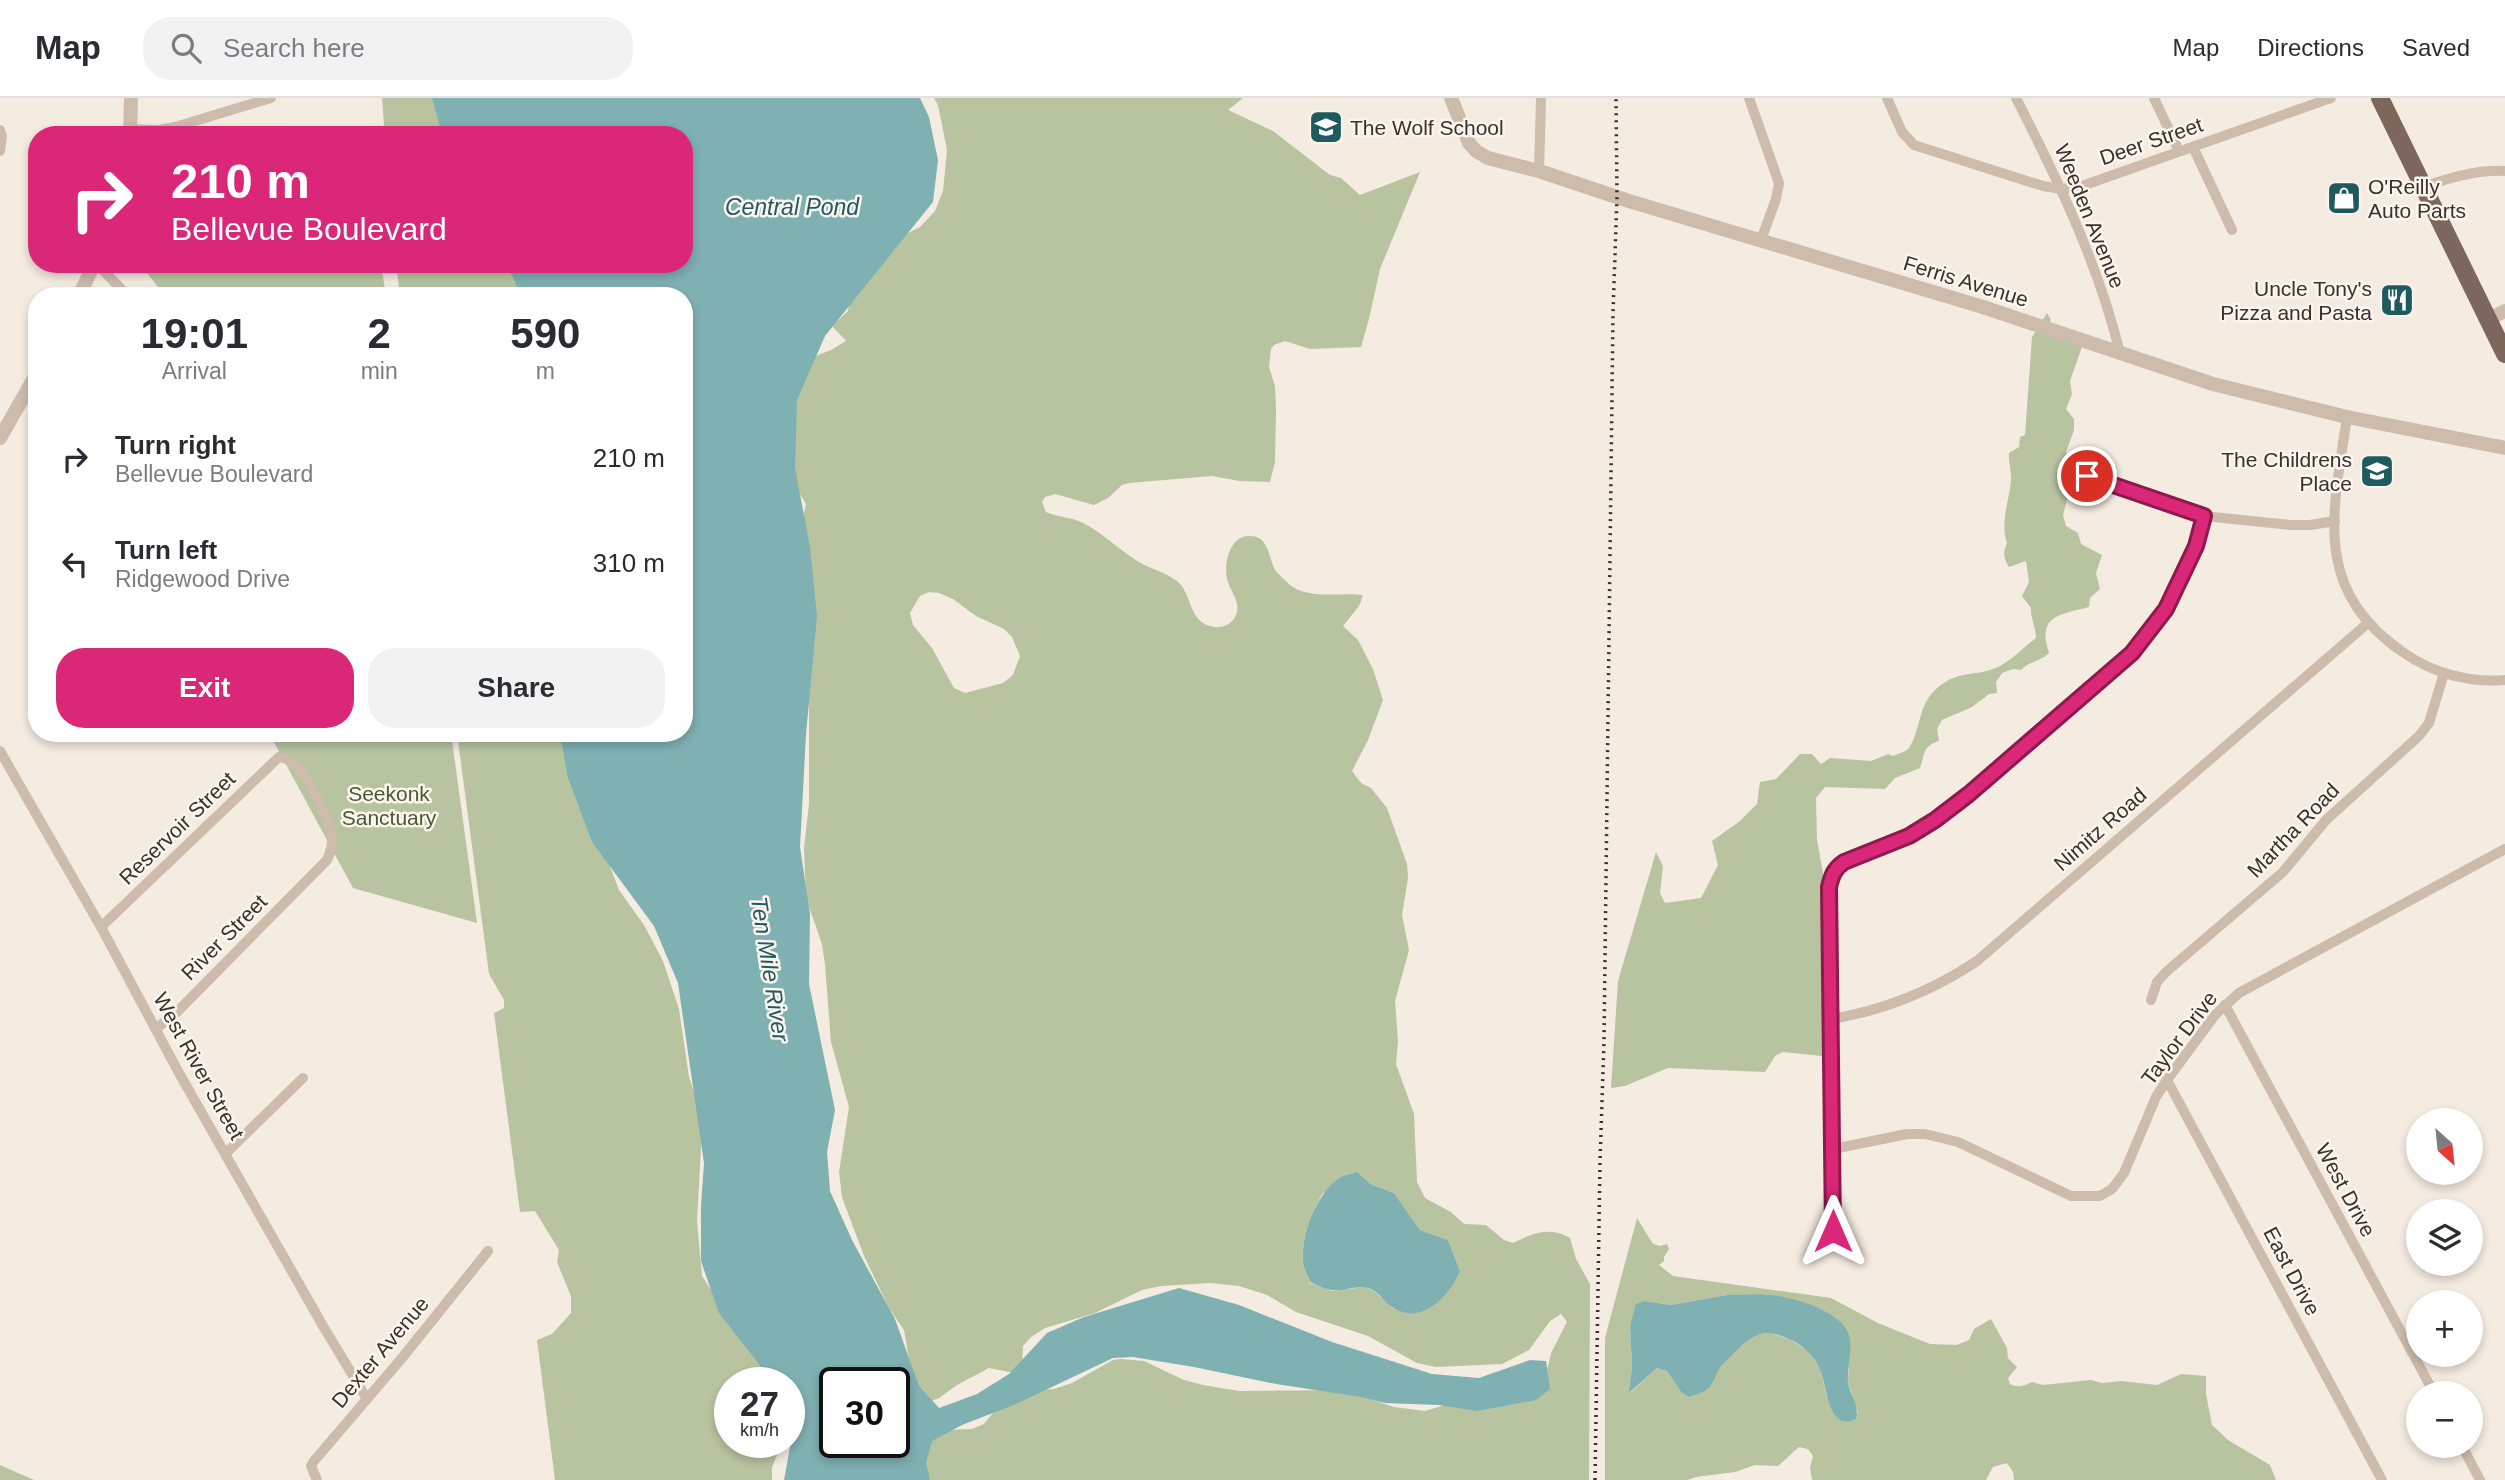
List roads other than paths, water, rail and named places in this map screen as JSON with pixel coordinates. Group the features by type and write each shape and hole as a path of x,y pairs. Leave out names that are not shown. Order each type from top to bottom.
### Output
{"main road":[{"path":"2379,98 2505,355"}],"street":[{"path":"131,98 131,126"},
{"path":"176,126 271,98"},
{"name":"Ferris Avenue","path":"1451,98 1469,143 1488,158 1539,171 1983,307 2213,384 2347,417 2505,448"},
{"path":"1539,171 1541,98"},
{"path":"1749,98 1779,183 1776,199 1760,240"},
{"path":"1887,98 1902,132 1914,145 2032,183 2062,188"},
{"name":"Weeden Avenue","path":"2016,98 2062,188 2114,329 2120,353"},
{"path":"2154,98 2179,151"},
{"name":"Deer Street","path":"2062,188 2079,187 2331,98"},
{"path":"0,130 0,151"},
{"path":"2193,147 2232,230"},
{"path":"2423,187 2446,178 2495,170 2505,171"},
{"path":"105,273 119,287"},
{"path":"2488,319 2505,311"},
{"path":"1,432 28,388"},
{"path":"2347,417 2334,504 2335,545 2339,572 2352,603 2377,634 2410,657 2444,674 2481,680 2505,680"},
{"path":"2087,476 2204,516 2290,525 2335,521"},
{"path":"1833,1231 1829,887 1832,873 1837,867 1909,836 1935,820 1969,794 2132,653 2166,609 2196,546 2204,516"},
{"name":"Nimitz Road","path":"1832,1019 1866,1013 1900,1002 1930,989 1977,961 2368,623"},
{"name":"Martha Road","path":"2151,1000 2157,982 2166,972 2283,872 2326,820 2419,736 2429,723 2444,674"},
{"name":"West River Street","path":"0,751 101,927 179,1073 367,1399"},
{"name":"Reservoir Street","path":"101,927 279,757"},
{"name":"River Street","path":"156,1028 177,1011 327,860 332,840 315,793 300,770 286,757 279,757"},
{"name":"Taylor Drive","path":"1833,1149 1907,1134 1925,1134 1958,1143 2071,1196 2100,1196 2112,1189 2124,1173 2156,1097 2225,1004 2239,993 2505,849"},
{"name":"West Drive","path":"2225,1004 2428,1381"},
{"path":"226,1153 303,1077"},
{"name":"East Drive","path":"2167,1080 2382,1480"},
{"name":"Dexter Avenue","path":"317,1480 311,1466 314,1461 488,1251"},
{"path":"2468,1458 2480,1480"}],"water":[{"name":"Central Pond","path":"432,98 920,98 929,117 938,160 933,202 825,336 797,400 795,468 810,547 817,616 806,734 800,847 810,914 809,984 835,1110 827,1152 830,1191 852,1240 895,1319 919,1386 939,1408 977,1394 1009,1374 1047,1333 1084,1317 1179,1288 1239,1305 1332,1342 1432,1374 1479,1378 1530,1360 1546,1361 1550,1389 1536,1400 1477,1411 1438,1405 1385,1403 1194,1367 1133,1357 1113,1358 932,1441 926,1463 930,1480 784,1480 788,1458 805,1458 805,1367 761,1367 719,1313 701,1261 704,1163 678,983 654,926 592,842 568,778 562,742 693,742 693,287 518,287 510,273 693,273 693,126 440,126"},
{"path":"1357,1172 1370,1184 1394,1193 1420,1230 1448,1240 1460,1271 1442,1298 1425,1311 1404,1313 1390,1306 1368,1288 1331,1290 1310,1282 1304,1266 1303,1250 1312,1214 1332,1184 1341,1177"},
{"path":"1727,1295 1770,1295 1792,1299 1818,1308 1839,1321 1850,1339 1848,1382 1856,1405 1856,1419 1846,1422 1833,1412 1816,1361 1803,1347 1782,1336 1766,1333 1747,1341 1721,1367 1709,1388 1700,1393 1689,1397 1681,1392 1667,1371 1657,1368 1629,1393 1632,1367 1630,1326 1636,1304 1645,1301 1671,1305"}],"railway":[{"path":"1595,1480 1617,197 1616,98"}],"place":[{"name":"The Wolf School","path":"1326,127"},
{"name":"O'Reilly Auto Parts","path":"2344,198"},
{"name":"Uncle Tony's Pizza and Pasta","path":"2397,300"},
{"name":"The Childrens Place","path":"2377,471"}],"park label":[{"name":"Seekonk Sanctuary","path":"389,805"}],"water label":[{"name":"Ten Mile River","path":"770,969"}]}
